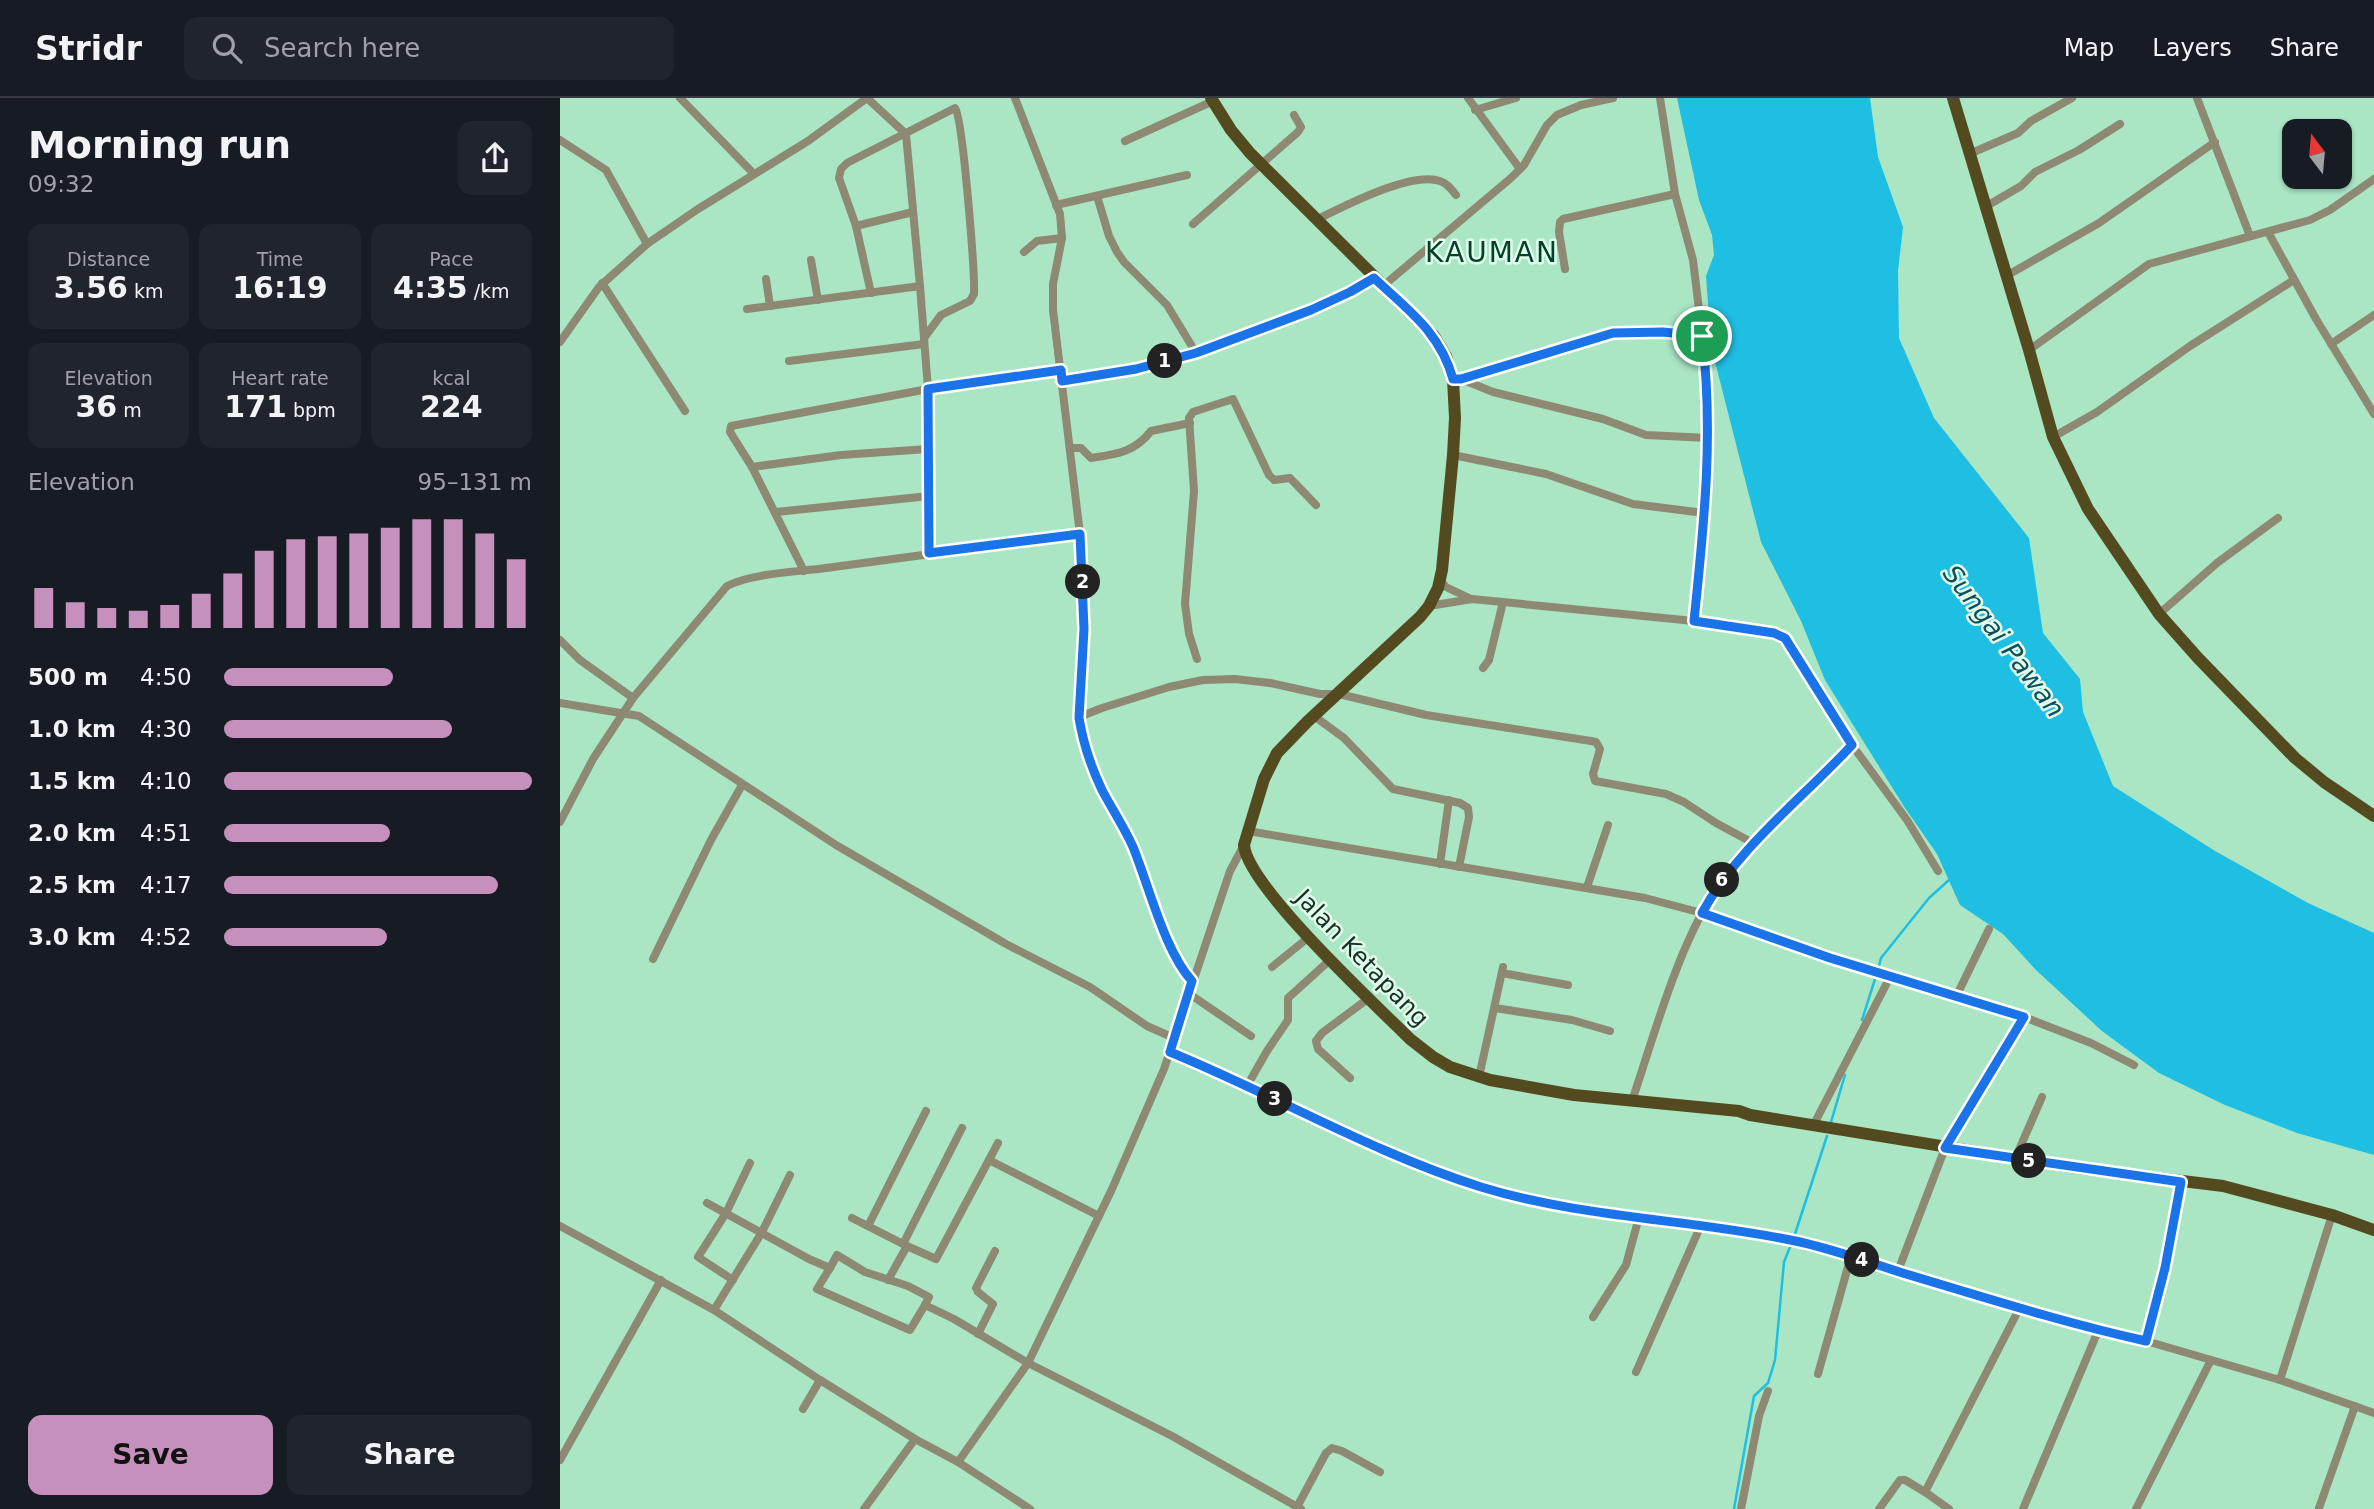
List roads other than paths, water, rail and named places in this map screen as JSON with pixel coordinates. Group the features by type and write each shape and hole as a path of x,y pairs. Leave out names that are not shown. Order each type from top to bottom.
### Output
{"main road":[{"path":"1953,98 2053,437 2088,509 2159,614 2198,658 2295,758 2374,816"},
{"path":"1212,100 1231,130 1261,164 1434,335 1457,379 1453,455 1440,580 1429,606 1410,628 1286,743 1270,766 1244,845"},
{"name":"Jalan Ketapang","path":"1244,845 1245,854 1254,872 1309,937 1410,1039 1433,1058 1479,1077 1574,1095 1744,1113 2015,1159 2234,1188 2332,1215 2374,1230"}],"street":[{"path":"680,98 754,174"},
{"path":"560,342 602,283 647,244 808,141 867,98 906,134 928,389 929,553"},
{"path":"1015,98 1062,220 1062,238 1053,284 1053,310 1080,534 1084,629 1079,718 1086,749 1098,781 1133,847 1179,964 1192,981"},
{"path":"1468,98 1520,169"},
{"path":"1475,110 1517,98"},
{"path":"1062,381 1136,369 1196,353 1378,282 1520,169 1546,125 1557,115 1581,105 1613,98"},
{"path":"1660,98 1675,194 1693,260 1707,376 1709,438 1694,621"},
{"path":"1969,154 2018,133 2031,121 2072,98"},
{"path":"2197,98 2250,236"},
{"path":"1125,141 1212,100"},
{"path":"789,361 924,341 941,315 973,299 964,163 957,110 951,109 847,163 841,169 839,178 856,226 871,293"},
{"path":"1193,225 1300,129 1294,115"},
{"path":"1985,206 2021,186 2035,172 2068,157 2120,124"},
{"path":"560,139 606,170 647,244"},
{"path":"2006,276 2099,223 2215,142"},
{"path":"1056,205 1187,175"},
{"path":"2029,350 2149,264 2304,223 2322,215 2374,179"},
{"path":"1316,220 1351,202 1422,180 1441,181 1456,195"},
{"path":"1565,269 1559,232 1563,219 1675,194"},
{"path":"1097,196 1109,236 1117,252 1167,305 1196,353"},
{"path":"856,226 913,212"},
{"path":"2268,232 2374,414"},
{"path":"1024,252 1037,241 1062,238"},
{"path":"811,260 818,300"},
{"path":"766,279 770,306"},
{"path":"2053,437 2097,412 2190,346 2294,280"},
{"path":"602,283 685,411"},
{"path":"747,309 920,285"},
{"path":"2331,344 2374,315"},
{"path":"1457,379 1613,333 1663,332 1702,336"},
{"path":"804,571 776,512 730,432 730,426 928,389 1061,370"},
{"path":"1457,379 1493,392 1604,419 1646,435 1709,438"},
{"path":"1197,659 1189,634 1185,604 1194,491 1190,415 1196,410 1233,399 1269,475 1274,480 1290,478 1316,505"},
{"path":"1070,448 1081,448 1091,458 1100,457 1132,449 1142,443 1152,431 1190,424"},
{"path":"752,467 841,455 928,449"},
{"path":"1453,455 1546,474 1633,504 1704,513"},
{"path":"776,512 929,496"},
{"path":"2159,614 2217,564 2278,518"},
{"path":"560,822 593,759 633,698 727,586 743,580 804,571 1080,534"},
{"path":"1440,580 1446,587 1472,599"},
{"path":"1429,606 1472,599 1694,621 1774,633 1785,638 1852,745 1907,820 1938,871"},
{"path":"1483,668 1489,660 1503,602"},
{"path":"560,640 580,660 633,698"},
{"path":"1079,718 1169,687 1203,680 1270,683 1320,694 1339,694 1426,715 1524,729 1596,743 1600,749 1593,774 1595,781 1666,794 1753,843"},
{"path":"560,703 624,712 648,722 742,785 920,894 1025,954 1090,987 1147,1026 1174,1038"},
{"path":"1314,716 1343,738 1393,789 1465,806 1469,813 1459,867"},
{"path":"1632,1101 1683,955 1702,913 1721,882 1753,843 1852,745"},
{"path":"653,959 711,840 742,785"},
{"path":"1440,864 1448,800"},
{"path":"1587,887 1608,825"},
{"path":"1248,831 1587,887 1702,913 1830,958 2024,1017 2091,1043 2134,1065"},
{"path":"958,1462 1028,1363 1112,1189 1170,1052 1230,871 1244,845"},
{"path":"1956,997 1989,929"},
{"path":"1272,967 1309,937"},
{"path":"1247,1086 1288,1020 1288,998 1331,959"},
{"path":"1479,1077 1502,970 1568,985"},
{"path":"1813,1126 1890,976"},
{"path":"1188,993 1251,1035"},
{"path":"1350,1078 1318,1049 1316,1041 1322,1033 1369,998"},
{"path":"1495,1008 1572,1020 1611,1031"},
{"path":"1898,1271 1945,1148 2024,1017"},
{"path":"1170,1052 1401,1157 1459,1179 1534,1200 1701,1224 1803,1243 2019,1309 2146,1341 2280,1380 2374,1413"},
{"path":"2015,1159 2042,1097"},
{"path":"868,1226 926,1111"},
{"path":"888,1280 962,1128"},
{"path":"852,1218 936,1259 998,1143"},
{"path":"989,1160 1099,1216"},
{"path":"733,1280 698,1257 726,1213 750,1163"},
{"path":"714,1310 762,1232 790,1175"},
{"path":"2146,1341 2165,1268 2181,1182"},
{"path":"707,1203 830,1268"},
{"path":"2280,1380 2332,1215"},
{"path":"1593,1317 1626,1265 1639,1217"},
{"path":"1636,1373 1701,1224"},
{"path":"560,1226 714,1310 820,1380 915,1439 958,1462 1030,1509"},
{"path":"978,1334 993,1304 976,1288 995,1251"},
{"path":"837,1255 865,1272 908,1286 929,1297 910,1330 817,1289 830,1268 837,1255"},
{"path":"1818,1374 1851,1256"},
{"path":"560,1460 661,1280"},
{"path":"925,1305 1028,1363 1160,1430 1299,1508 1326,1453 1332,1448 1380,1472"},
{"path":"1925,1492 2019,1309"},
{"path":"2023,1509 2098,1331"},
{"path":"2136,1509 2211,1360"},
{"path":"803,1409 820,1380"},
{"path":"1741,1509 1759,1416 1768,1391"},
{"path":"2319,1508 2355,1406"},
{"path":"864,1509 915,1439"},
{"path":"1879,1509 1900,1480 1905,1480 1949,1509"}],"water":[{"name":"Sungai Pawan","path":"1677,98 1870,98 1878,157 1903,227 1898,271 1899,338 1934,418 2029,538 2043,633 2080,679 2083,712 2113,786 2215,851 2308,903 2374,933 2374,1155 2297,1133 2225,1105 2159,1073 2102,1031 2036,970 2003,934 1960,905 1937,854 1825,680 1801,621 1761,542 1711,346 1706,276 1714,255 1712,235 1699,200"}],"waterway":[{"path":"1879,966 1881,958 1929,898 1949,880"},
{"path":"1862,1020 1875,979"},
{"path":"1831,1122 1845,1075"},
{"path":"1795,1234 1827,1136"},
{"path":"1734,1509 1754,1396 1768,1383 1775,1360 1784,1262 1790,1247"}],"district":[{"name":"KAUMAN","path":"1492,252"}]}
